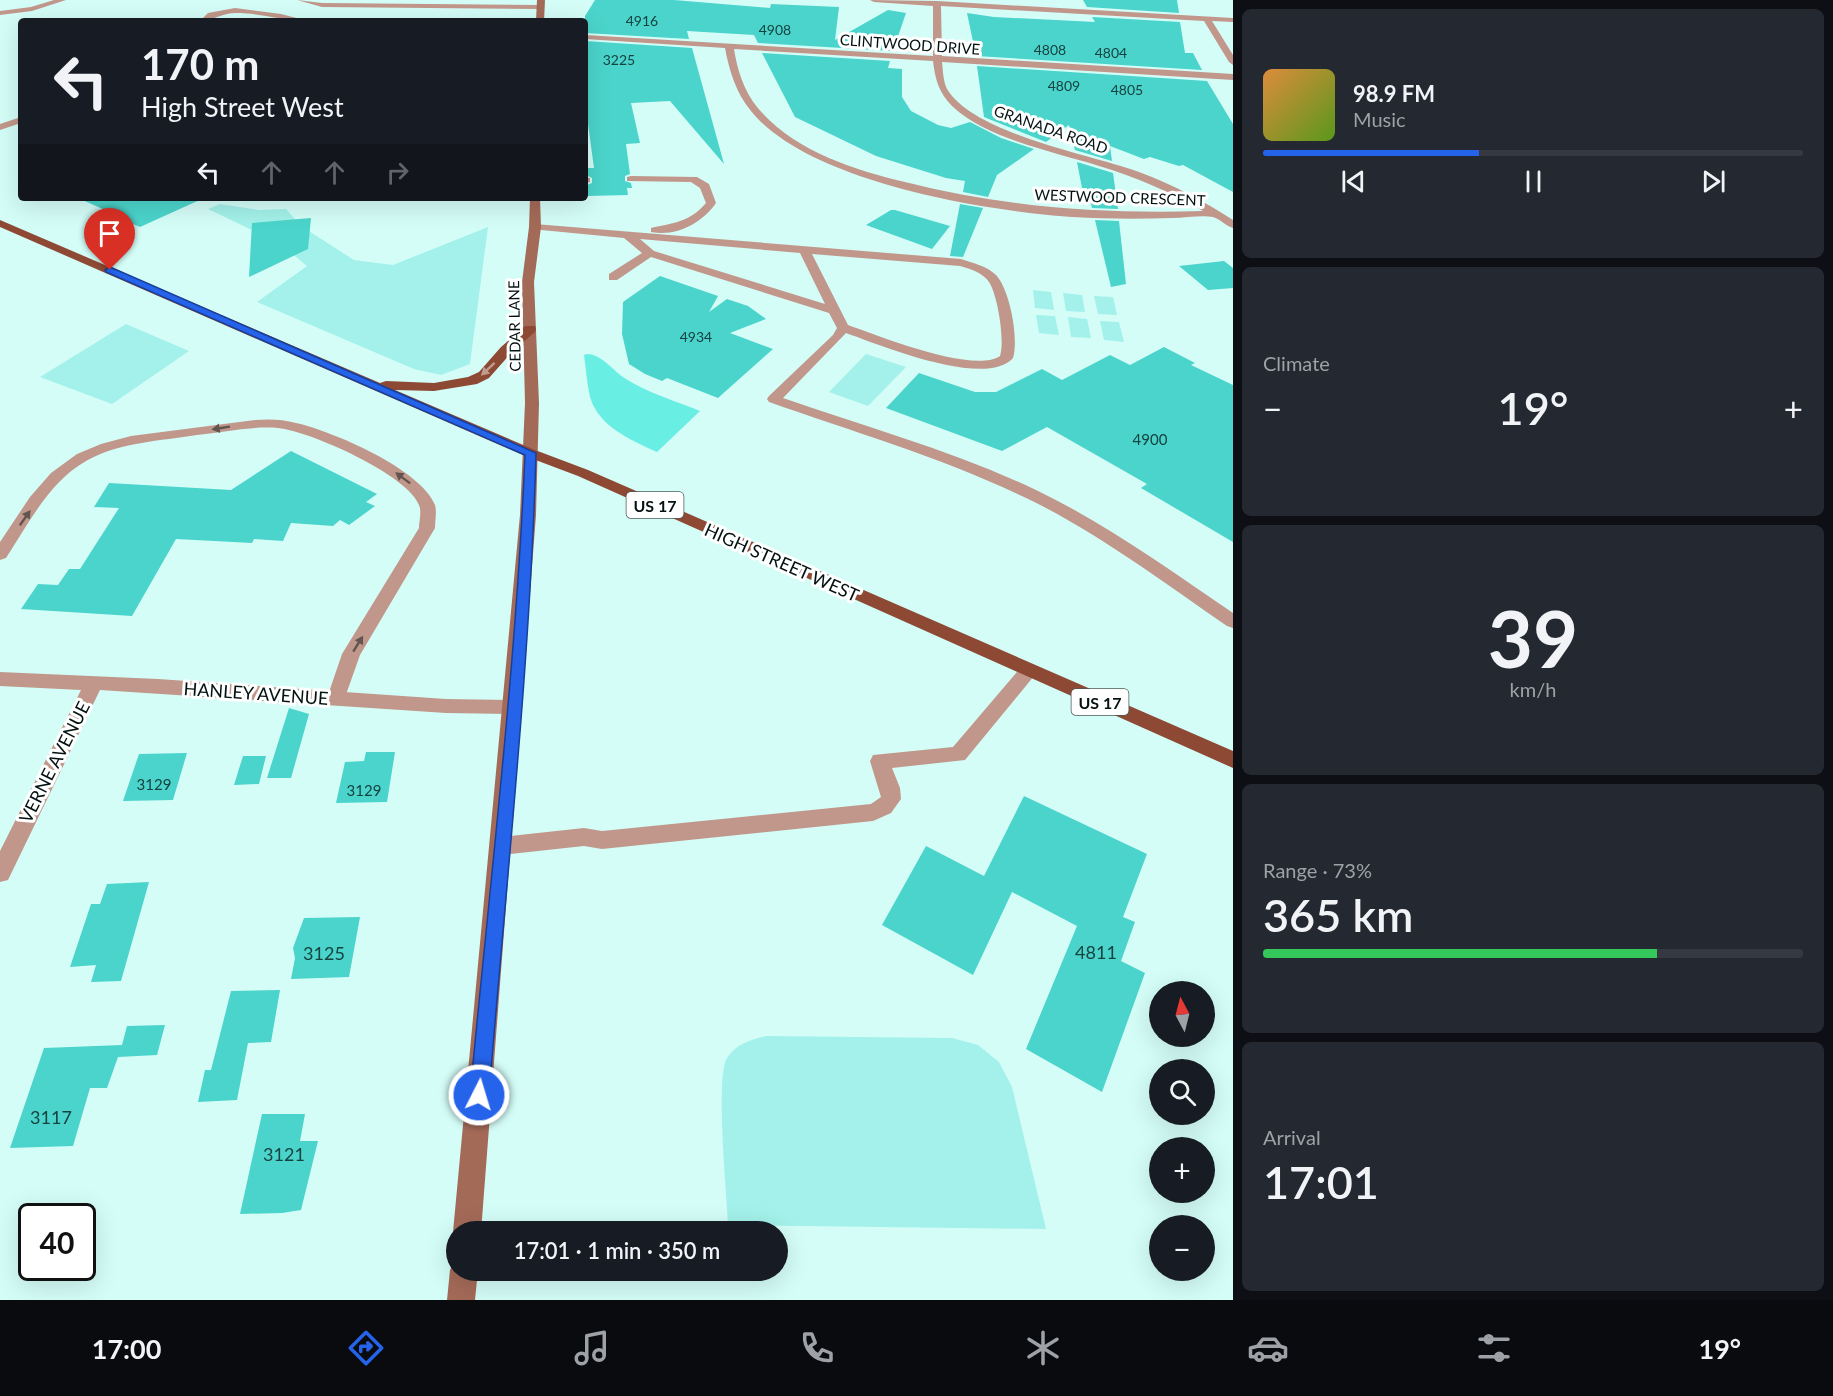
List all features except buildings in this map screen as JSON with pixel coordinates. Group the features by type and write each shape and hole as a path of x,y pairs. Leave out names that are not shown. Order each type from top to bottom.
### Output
{"main road":[{"name":"HIGH STREET WEST","path":"0,223 530,453 583,473 1233,760"},
{"path":"372,384 434,387 472,381 484,375 506,350 530,329"}],"street":[{"path":"0,13 32,9 62,0"},
{"path":"295,0 322,5 541,3 538,18"},
{"path":"874,0 1233,20"},
{"name":"GRANADA ROAD","path":"937,3 939,80 951,100 968,114 1023,138 1155,182 1217,214 1233,225"},
{"path":"206,18 212,13 240,8 289,18"},
{"path":"1206,18 1233,62"},
{"name":"CLINTWOOD DRIVE","path":"588,37 1233,77"},
{"name":"WESTWOOD CRESCENT","path":"729,46 731,62 746,97 755,110 784,136 842,167 923,190 1026,209 1134,215 1217,214"},
{"path":"0,127 18,121"},
{"path":"627,235 683,226 702,216 711,202 705,186 693,179 631,179"},
{"name":"CEDAR LANE","path":"468,1221 528,515 532,404 528,282 536,201"},
{"path":"535,227 961,263 985,271 997,285 1010,348 1005,361 996,366 979,368 957,364 843,328 804,250"},
{"path":"627,235 650,253 835,311"},
{"path":"613,277 650,253"},
{"path":"843,328 838,337 774,399 972,469 1029,493 1064,511 1233,622"},
{"path":"0,554 51,482 79,459 101,448 123,442 246,424 281,424 310,430 390,467 413,485 427,505 426,528 382,606 351,654 336,698"},
{"path":"501,846 584,837 602,840 873,812 884,807 891,799 890,788 880,761 957,754 998,710 1028,671"},
{"name":"HANLEY AVENUE","path":"0,679 446,706 512,707"},
{"name":"VERNE AVENUE","path":"0,873 94,683"},
{"path":"461,1300 463,1281"}],"shaded area":[{"path":"220,204 259,210 286,209 301,226 354,260 393,265 488,227 470,364 441,375 414,369 257,302 307,266 279,243 208,209"},
{"path":"1033,290 1051,292 1054,310 1035,308"},
{"path":"1063,293 1082,295 1085,312 1066,311"},
{"path":"1094,296 1113,297 1117,315 1098,314"},
{"path":"1036,315 1055,316 1059,335 1039,333"},
{"path":"1068,317 1087,319 1091,338 1071,337"},
{"path":"1100,321 1119,322 1124,342 1104,340"},
{"path":"126,324 189,351 112,404 40,377"},
{"path":"866,354 906,367 868,406 829,392"},
{"path":"584,355 603,360 621,376 635,384 700,411 657,452 637,443 608,424 594,407 587,382"},
{"path":"766,1036 952,1038 978,1045 999,1062 1012,1087 1046,1229 788,1226 788,1221 728,1221 722,1112 724,1069 727,1058 735,1049 749,1041"}],"route":[{"path":"110,270 530,453 528,515 508,770 479,1095"}]}
